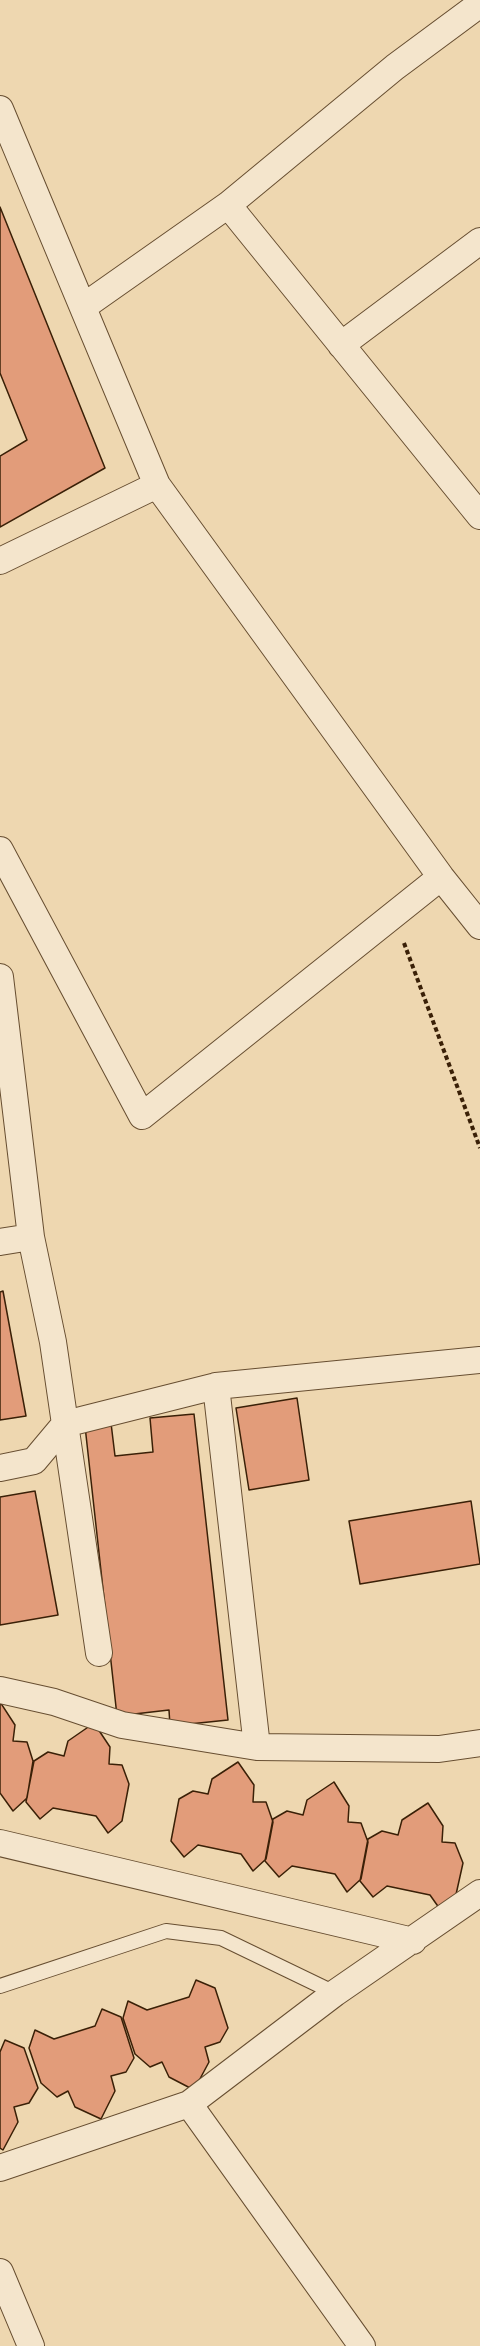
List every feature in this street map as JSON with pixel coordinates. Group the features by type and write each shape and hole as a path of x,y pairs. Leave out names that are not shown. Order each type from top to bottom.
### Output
{"street":[{"path":"83,308 228,205 395,67 480,4"},
{"path":"0,110 157,485 441,877 480,926"},
{"path":"228,205 480,516"},
{"path":"341,345 480,241"},
{"path":"0,561 157,485"},
{"path":"0,850 142,1116 441,877"},
{"path":"0,977 31,1237 53,1342 99,1653"},
{"path":"0,1242 31,1237"},
{"path":"0,1468 34,1461 65,1424 216,1386 480,1360"},
{"path":"216,1386 257,1747"},
{"path":"0,1690 54,1702 122,1725 257,1747 439,1749 480,1743"},
{"path":"0,1844 413,1941"},
{"path":"0,2168 189,2104 335,1993 480,1893"},
{"path":"189,2104 362,2346"},
{"path":"0,2272 31,2346"}],"lane":[{"path":"0,1986 166,1931 221,1938 335,1993"}],"path":[{"path":"394,916 480,1148"}],"building":[{"path":"0,207 105,468 0,527 0,456 27,440 0,373"},
{"path":"3,1291 26,1416 0,1420 0,1292"},
{"path":"297,1398 309,1480 249,1490 236,1408"},
{"path":"194,1414 228,1720 170,1726 169,1710 117,1716 85,1426 111,1423 115,1456 153,1452 150,1418"},
{"path":"35,1491 58,1615 0,1625 0,1497"},
{"path":"471,1501 480,1564 360,1584 349,1521"},
{"path":"0,1702 15,1725 13,1741 27,1742 33,1761 27,1798 13,1811 0,1793"},
{"path":"94,1723 110,1747 109,1764 122,1765 129,1784 122,1821 108,1833 96,1816 53,1808 40,1819 26,1802 34,1761 48,1752 64,1756 68,1741"},
{"path":"238,1762 254,1785 253,1802 266,1802 273,1822 266,1859 253,1871 241,1854 198,1845 184,1857 171,1841 179,1799 193,1791 208,1794 212,1779"},
{"path":"334,1782 349,1806 348,1822 361,1823 368,1842 361,1879 347,1892 335,1874 292,1866 279,1877 265,1861 273,1819 287,1811 303,1815 307,1800"},
{"path":"428,1803 443,1826 442,1842 455,1843 463,1863 455,1899 442,1912 430,1895 387,1886 373,1897 360,1881 368,1839 382,1831 398,1835 402,1820"},
{"path":"196,1980 215,1988 228,2028 220,2042 205,2047 209,2062 194,2090 169,2077 162,2062 150,2067 135,2054 123,2018 128,2001 147,2010 189,1997"},
{"path":"102,2009 121,2017 134,2058 126,2072 111,2076 115,2091 101,2119 75,2107 68,2091 57,2097 41,2083 29,2048 35,2030 54,2039 95,2026"},
{"path":"5,2040 24,2048 38,2088 29,2103 14,2107 18,2122 3,2150 0,2148 0,2052"}]}
